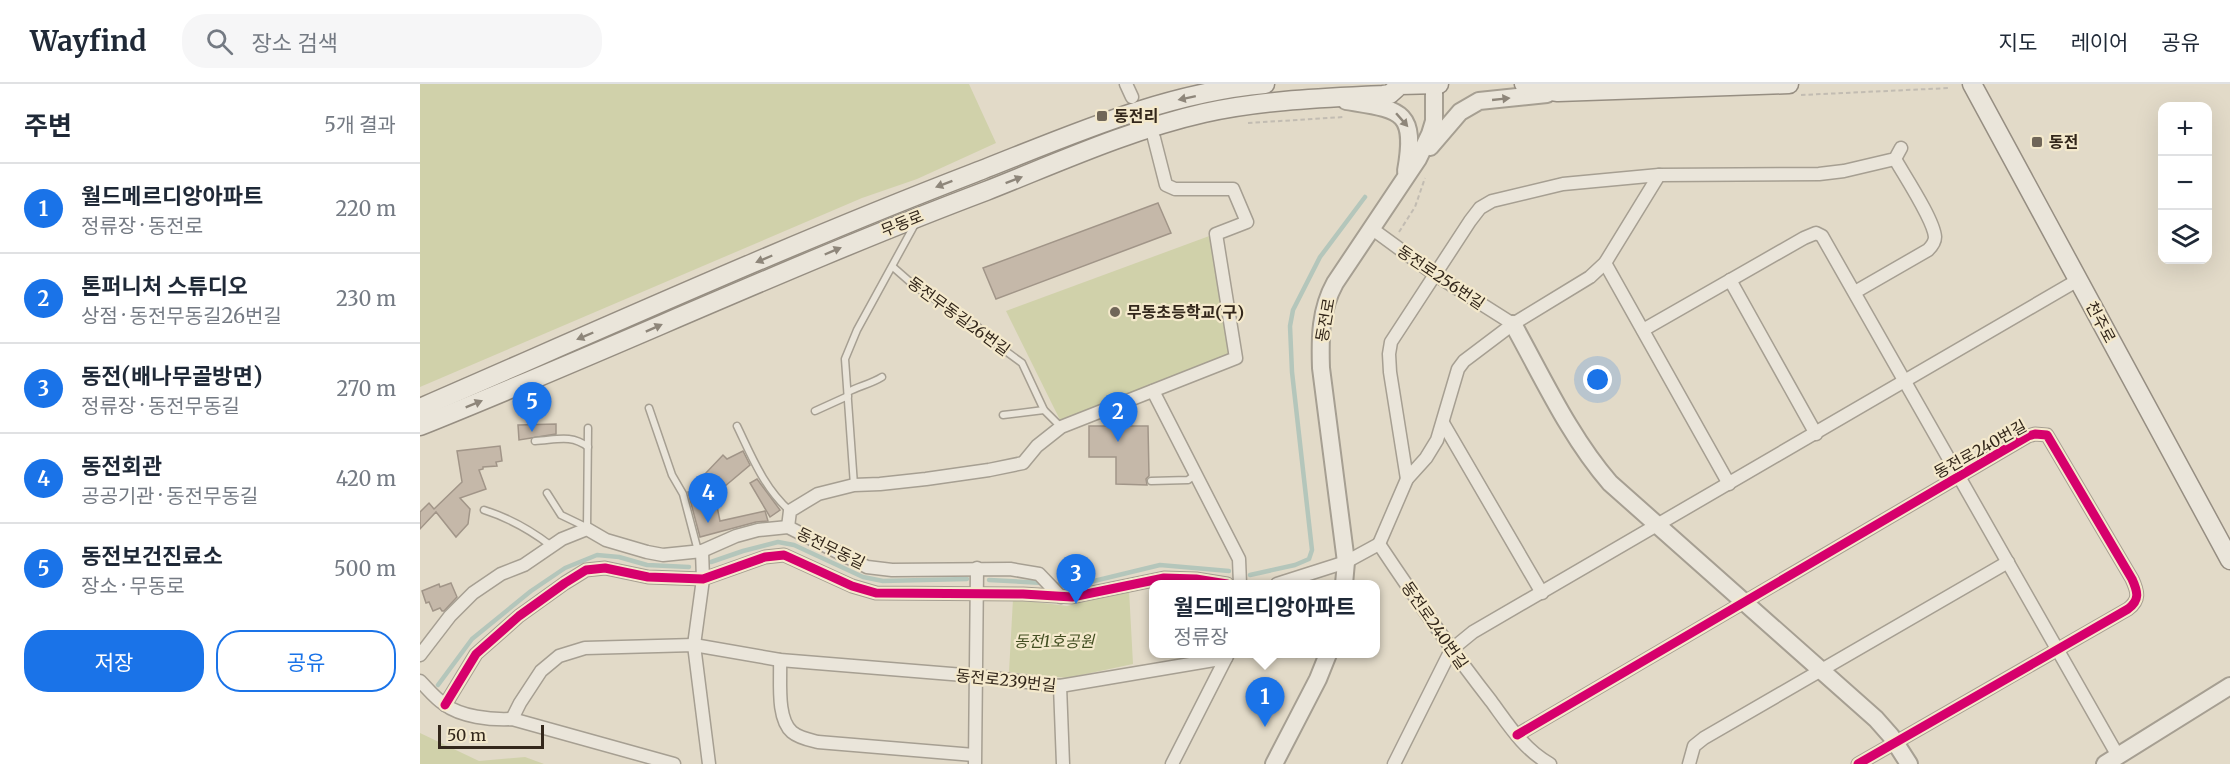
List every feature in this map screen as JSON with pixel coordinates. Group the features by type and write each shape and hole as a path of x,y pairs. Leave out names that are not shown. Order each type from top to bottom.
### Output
{"main road":[{"name":"무동로","path":"420,408 914,196 1125,114 1179,99 1265,84"},
{"name":"무동로","path":"420,426 577,362 831,251 1148,128 1206,113 1328,98 1390,94 1400,85 1439,84"},
{"path":"1524,84 1531,88 1558,92 1792,89"},
{"name":"천주로","path":"1972,84 2230,560"}],"street":[{"path":"1126,84 1132,97"},
{"name":"동전로","path":"1344,580 1346,562 1321,368 1320,337 1328,297 1404,179 1430,134 1434,121 1434,84"},
{"path":"1404,179 1449,123 1479,101 1558,92"},
{"path":"1328,98 1391,109 1401,117 1408,127 1410,136 1404,179"},
{"path":"788,527 790,511 818,494 854,485 888,483 1009,467 1023,462 1037,446 1061,427 1236,358 1216,234 1247,222 1233,189 1175,189 1166,185 1162,177 1154,138"},
{"path":"1407,479 1390,372 1391,342 1434,274 1480,208 1492,201 1563,184 1659,175 1818,174 1844,171 1898,153 1928,217 1935,238 1928,249 1855,292"},
{"path":"1292,580 1346,562 1379,544 1407,479 1426,458 1437,440 1458,369 1513,324 1572,289 1605,263 1659,175"},
{"name":"동전로256번길","path":"1371,228 1434,274 1513,324"},
{"path":"1642,330 1816,233 1826,241 2058,650 2111,760 2230,686"},
{"path":"1605,263 1729,484"},
{"path":"1730,280 1816,434"},
{"path":"1394,764 1451,650 1473,632 2078,280"},
{"path":"1513,324 1576,437 1598,468 1626,499 1876,719 1909,764"},
{"path":"1153,391 1239,559 1240,580"},
{"path":"1443,423 1542,593"},
{"name":"동전로240번길","path":"1517,735 2028,436 2047,435 2132,579 2138,594 2134,604 1858,764"},
{"name":"동전무동길","path":"587,528 606,540 663,555 700,551 736,536 758,530 788,527 867,567 892,570 977,568 1039,574 1066,597"},
{"path":"420,655 450,616 473,593 501,574 524,565 548,548 587,528"},
{"name":"동전로240번길","path":"1379,544 1451,650 1517,735 1527,747 1550,764"},
{"path":"700,551 703,579 694,645 709,764"},
{"path":"445,705 476,654 519,615 586,570 605,568 648,577 703,579 765,557 784,555 852,586 876,593 1023,594 1066,597 1149,581"},
{"path":"1689,764 1694,746 1704,738 2008,562"},
{"path":"780,660 782,716 792,732 805,739 975,760 977,568"},
{"path":"1154,580 1164,578 1201,580"},
{"name":"동전로239번길","path":"512,719 523,697 541,672 559,656 585,648 694,645 780,660 976,676 1060,686 1216,658"},
{"path":"1172,764 1226,658"},
{"path":"1274,764 1326,658"},
{"path":"420,681 445,705 463,713 498,720 512,719 674,764"},
{"path":"1060,686 1063,764"}],"lane":[{"name":"동전무동길26번길","path":"854,485 845,359 857,330 921,215"},
{"name":"동전무동길26번길","path":"893,267 917,288 975,324 992,341 1022,363 1044,410 1061,427"},
{"path":"815,411 882,377"},
{"path":"649,408 672,475 683,494 700,551"},
{"path":"1003,415 1044,410"},
{"path":"737,426 764,481 777,500 790,511"},
{"path":"547,493 561,515 587,528 588,428"},
{"path":"535,441 568,438 580,441 588,447"},
{"path":"1151,481 1188,480 1195,474"},
{"path":"484,510 506,517 530,530 550,545 548,548"}],"path":[{"path":"1792,89 1950,88"},
{"path":"1247,123 1347,117"},
{"path":"1400,237 1399,231 1415,207 1426,176"}],"green space":[{"path":"420,84 969,84 996,143 917,179 862,198 420,387"},
{"name":"무동초등학교(구)","path":"1212,235 1233,357 1062,424 1006,311"},
{"name":"동전1호공원","path":"1129,590 1133,664 1067,678 1009,672 1013,599 1067,606"},
{"path":"420,733 479,761 525,757 544,764 420,764"}],"building":[{"path":"1158,203 1171,233 996,299 983,268"},
{"path":"556,424 556,434 519,440 518,425"},
{"path":"1089,426 1148,426 1149,476 1146,479 1147,485 1116,484 1116,457 1089,457"},
{"path":"500,446 502,461 496,462 497,466 483,467 479,470 486,489 460,498 470,509 468,524 456,537 436,512 420,529 420,512 429,503 434,509 462,482 457,451"},
{"path":"743,451 750,465 718,492 704,475 723,455 727,459"},
{"path":"757,479 780,510 770,517 750,483"},
{"path":"713,487 720,521 765,511 768,521 700,537 688,492"},
{"path":"451,583 457,597 444,611 440,608 433,611 429,602 426,603 422,591 439,584 440,587"}],"waterway":[{"path":"1250,575 1295,565 1309,559 1312,550 1292,372 1290,326 1293,310 1320,257 1365,197"},
{"path":"711,562 778,542 794,545 863,577 883,581 967,579"},
{"path":"438,685 472,639 531,591 565,568 597,555 619,557 647,565 689,567"},
{"path":"1054,585 1094,581 1160,565 1229,571"},
{"path":"989,580 1043,583"}],"cycle path":[{"path":"1517,735 2028,436 2047,435 2132,579 2137,592 2135,602 2128,609 1858,764"},
{"path":"445,705 476,654 519,616 586,570 605,568 648,577 703,579 765,557 784,555 852,586 876,593 1023,594 1072,597 1149,581"},
{"path":"1154,580 1164,578 1202,580"}],"place":[{"name":"동전리","path":"1102,116"},
{"name":"동전","path":"2037,142"},
{"name":"무동초등학교(구)","path":"1115,312"},
{"name":"동전보건진료소","path":"532,432"},
{"name":"톤퍼니처 스튜디오","path":"1118,442"},
{"name":"동전회관","path":"708,523"},
{"name":"동전(배나무골방면)","path":"1076,604"},
{"name":"월드메르디앙아파트","path":"1265,727"}]}
